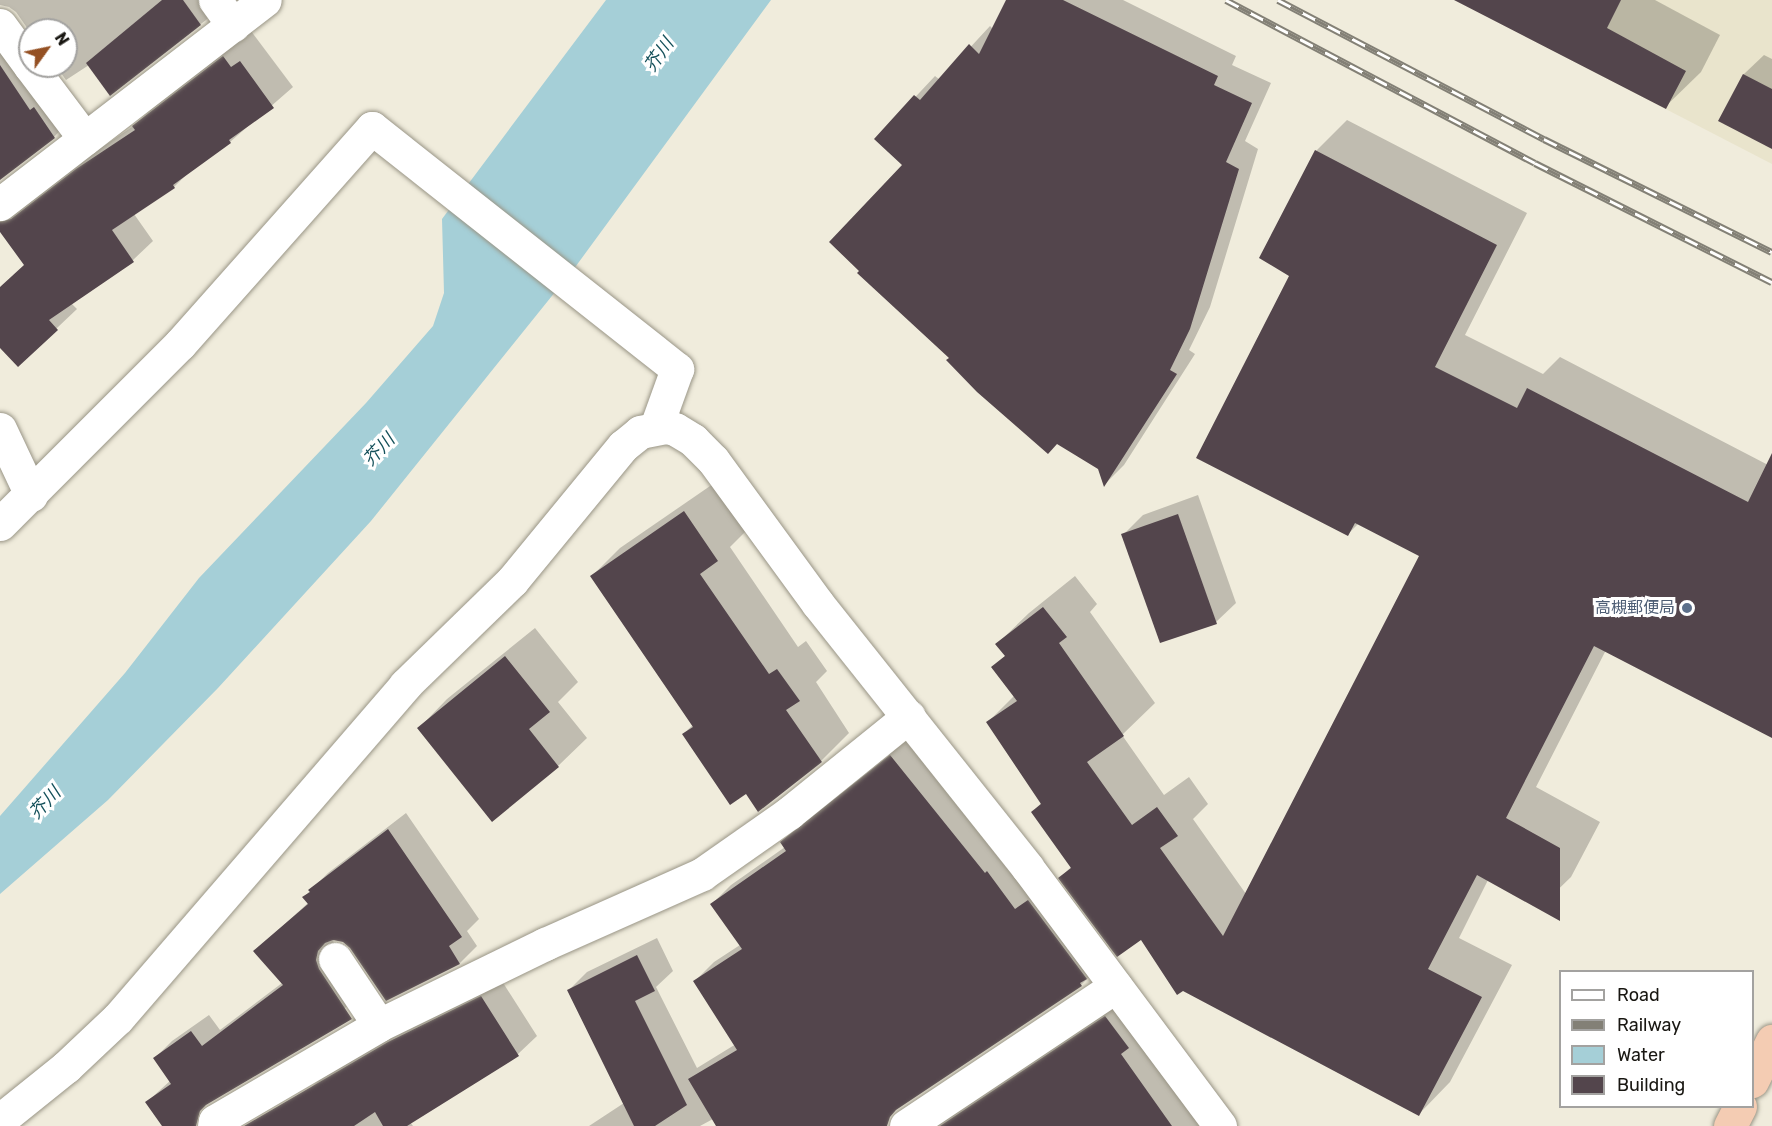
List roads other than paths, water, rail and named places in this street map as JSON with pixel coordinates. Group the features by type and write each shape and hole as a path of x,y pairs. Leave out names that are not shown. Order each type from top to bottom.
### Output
{"highway":[{"path":"1754,1077 1772,1041"},
{"path":"1730,1126 1739,1108"}],"street":[{"path":"0,204 85,139 224,12 265,0"},
{"path":"0,26 18,50"},
{"path":"39,78 85,139"},
{"path":"0,524 180,344 372,128 677,369 656,427"},
{"path":"0,1120 66,1067 118,1018 405,685 512,581 627,442 640,432 656,427 675,429 693,440 713,460 818,604 909,716 1221,1126"},
{"path":"0,429 31,495"},
{"path":"214,1126 215,1120 379,1025 545,944 702,873 789,813 909,716"},
{"path":"335,959 379,1025"},
{"path":"906,1126 1116,986"}],"water":[{"name":"芥川","path":"606,0 771,0 576,266 371,521 218,688 108,800 0,894 0,816 125,673 199,578 366,403 433,326 444,293 442,219"}],"railway":[{"path":"1226,0 1535,163 1772,282"},
{"path":"1278,0 1544,139 1772,252"}],"place":[{"name":"高槻郵便局","path":"1687,608"}]}
